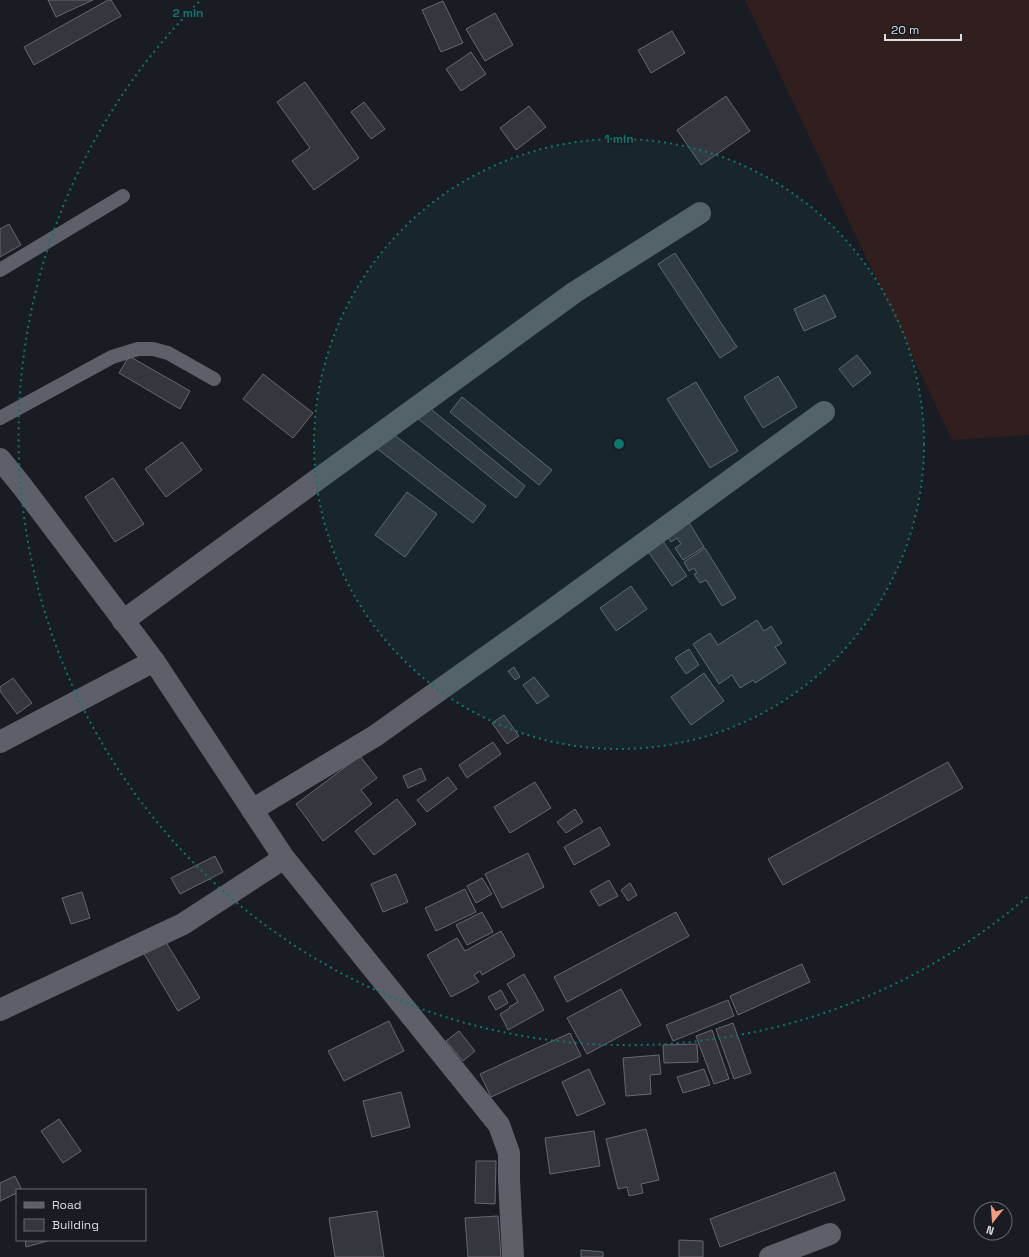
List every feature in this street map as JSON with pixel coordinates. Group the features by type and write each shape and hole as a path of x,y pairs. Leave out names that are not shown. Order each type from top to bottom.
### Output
{"street":[{"path":"124,622 575,292 700,213"},
{"path":"252,810 375,736 548,613 824,412"},
{"path":"0,459 154,661 284,858 499,1125 509,1153 513,1257"},
{"path":"0,742 154,661"},
{"path":"0,1010 183,924 284,858"},
{"path":"770,1257 830,1234"}],"lane":[{"path":"0,270 123,196"},
{"path":"0,418 112,357 138,349 153,349 168,353 214,379"}],"shaded area":[{"path":"745,0 1029,0 1029,435 952,440"}],"building":[{"path":"48,0 93,0 56,17"},
{"path":"108,0 111,0 121,16 34,65 24,47"},
{"path":"443,1 463,43 441,52 422,10"},
{"path":"495,13 513,45 485,61 466,29"},
{"path":"672,31 685,53 651,73 638,50"},
{"path":"471,52 486,74 461,91 446,69"},
{"path":"305,82 359,158 314,190 292,161 310,148 277,102"},
{"path":"726,96 750,131 701,165 677,130"},
{"path":"364,102 385,129 371,139 351,112"},
{"path":"529,106 546,127 516,150 500,128"},
{"path":"9,224 21,245 0,257 0,229"},
{"path":"675,253 737,347 720,358 658,264"},
{"path":"825,295 836,317 804,331 794,309"},
{"path":"857,355 871,373 853,387 839,369"},
{"path":"129,356 190,391 180,409 119,373"},
{"path":"263,374 313,413 293,438 243,399"},
{"path":"778,376 797,407 763,428 744,397"},
{"path":"696,382 738,451 710,468 667,399"},
{"path":"462,397 552,470 539,485 450,412"},
{"path":"426,405 525,486 516,498 416,417"},
{"path":"388,430 486,506 473,523 375,447"},
{"path":"182,442 202,470 166,497 145,469"},
{"path":"113,478 144,524 115,542 85,497"},
{"path":"407,492 437,514 405,557 375,535"},
{"path":"687,519 704,547 683,560 675,548 681,544 677,538 671,542 665,532"},
{"path":"662,540 687,576 672,586 647,550"},
{"path":"705,548 736,598 722,606 706,580 700,583 694,574 697,573 694,568 689,571 684,562"},
{"path":"631,586 647,609 616,631 600,608"},
{"path":"757,620 764,631 771,626 782,643 775,647 786,663 755,683 753,680 740,688 732,675 719,684 693,644 710,633 718,645"},
{"path":"689,649 699,665 686,674 675,658"},
{"path":"514,667 520,677 515,680 508,671"},
{"path":"704,673 724,701 691,725 671,697"},
{"path":"534,677 549,696 537,704 523,685"},
{"path":"13,678 32,703 17,714 0,691 0,687"},
{"path":"504,715 519,736 507,744 492,723"},
{"path":"493,742 501,754 467,778 459,765"},
{"path":"360,756 377,778 361,790 372,804 323,841 296,804"},
{"path":"948,762 963,788 783,885 768,859"},
{"path":"421,768 426,780 408,788 403,776"},
{"path":"448,777 457,789 427,812 417,800"},
{"path":"535,782 551,808 510,833 494,807"},
{"path":"397,799 416,824 374,855 355,831"},
{"path":"575,809 583,822 566,833 557,822"},
{"path":"600,827 610,845 574,865 564,847"},
{"path":"528,853 544,887 502,908 485,874"},
{"path":"215,856 223,872 180,894 171,878"},
{"path":"396,874 408,902 383,912 371,884"},
{"path":"482,878 492,894 476,903 467,886"},
{"path":"609,880 618,896 599,906 590,891"},
{"path":"630,883 637,895 628,901 621,890"},
{"path":"465,889 476,912 436,931 425,908"},
{"path":"82,892 90,918 71,924 62,898"},
{"path":"482,912 493,932 467,945 456,925"},
{"path":"676,912 689,936 567,1002 554,977"},
{"path":"501,931 515,956 482,975 480,971 474,975 479,982 451,997 427,955 457,938 465,951"},
{"path":"164,939 200,998 178,1011 143,952"},
{"path":"802,964 810,982 738,1015 730,996"},
{"path":"524,974 544,1010 508,1030 500,1014 518,1002 507,984"},
{"path":"621,989 641,1025 587,1054 567,1018"},
{"path":"501,990 508,1003 496,1010 488,997"},
{"path":"728,1000 734,1016 673,1041 666,1025"},
{"path":"389,1021 404,1051 344,1081 328,1051"},
{"path":"733,1023 751,1073 734,1079 716,1029"},
{"path":"712,1030 729,1079 714,1084 696,1036"},
{"path":"459,1031 475,1051 463,1061 446,1041"},
{"path":"570,1033 581,1056 491,1097 480,1074"},
{"path":"697,1044 698,1062 664,1063 663,1045"},
{"path":"659,1055 661,1074 650,1075 651,1094 626,1096 623,1058"},
{"path":"589,1069 605,1104 577,1116 562,1082"},
{"path":"704,1069 710,1085 683,1093 677,1077"},
{"path":"401,1092 410,1127 372,1137 363,1101"},
{"path":"59,1119 81,1151 63,1163 41,1131"},
{"path":"646,1129 659,1180 641,1184 643,1193 629,1196 627,1187 618,1189 606,1139"},
{"path":"594,1131 600,1166 550,1174 545,1138"},
{"path":"476,1161 496,1161 495,1204 475,1203"},
{"path":"835,1172 845,1200 720,1247 710,1219"},
{"path":"15,1176 22,1189 16,1189 16,1193 0,1201 0,1183"},
{"path":"377,1211 384,1257 335,1257 329,1218"},
{"path":"498,1216 501,1257 468,1257 465,1218"},
{"path":"679,1240 703,1241 703,1257 679,1257"},
{"path":"25,1241 47,1241 26,1247"},
{"path":"581,1250 603,1252 603,1257 581,1257"}]}
